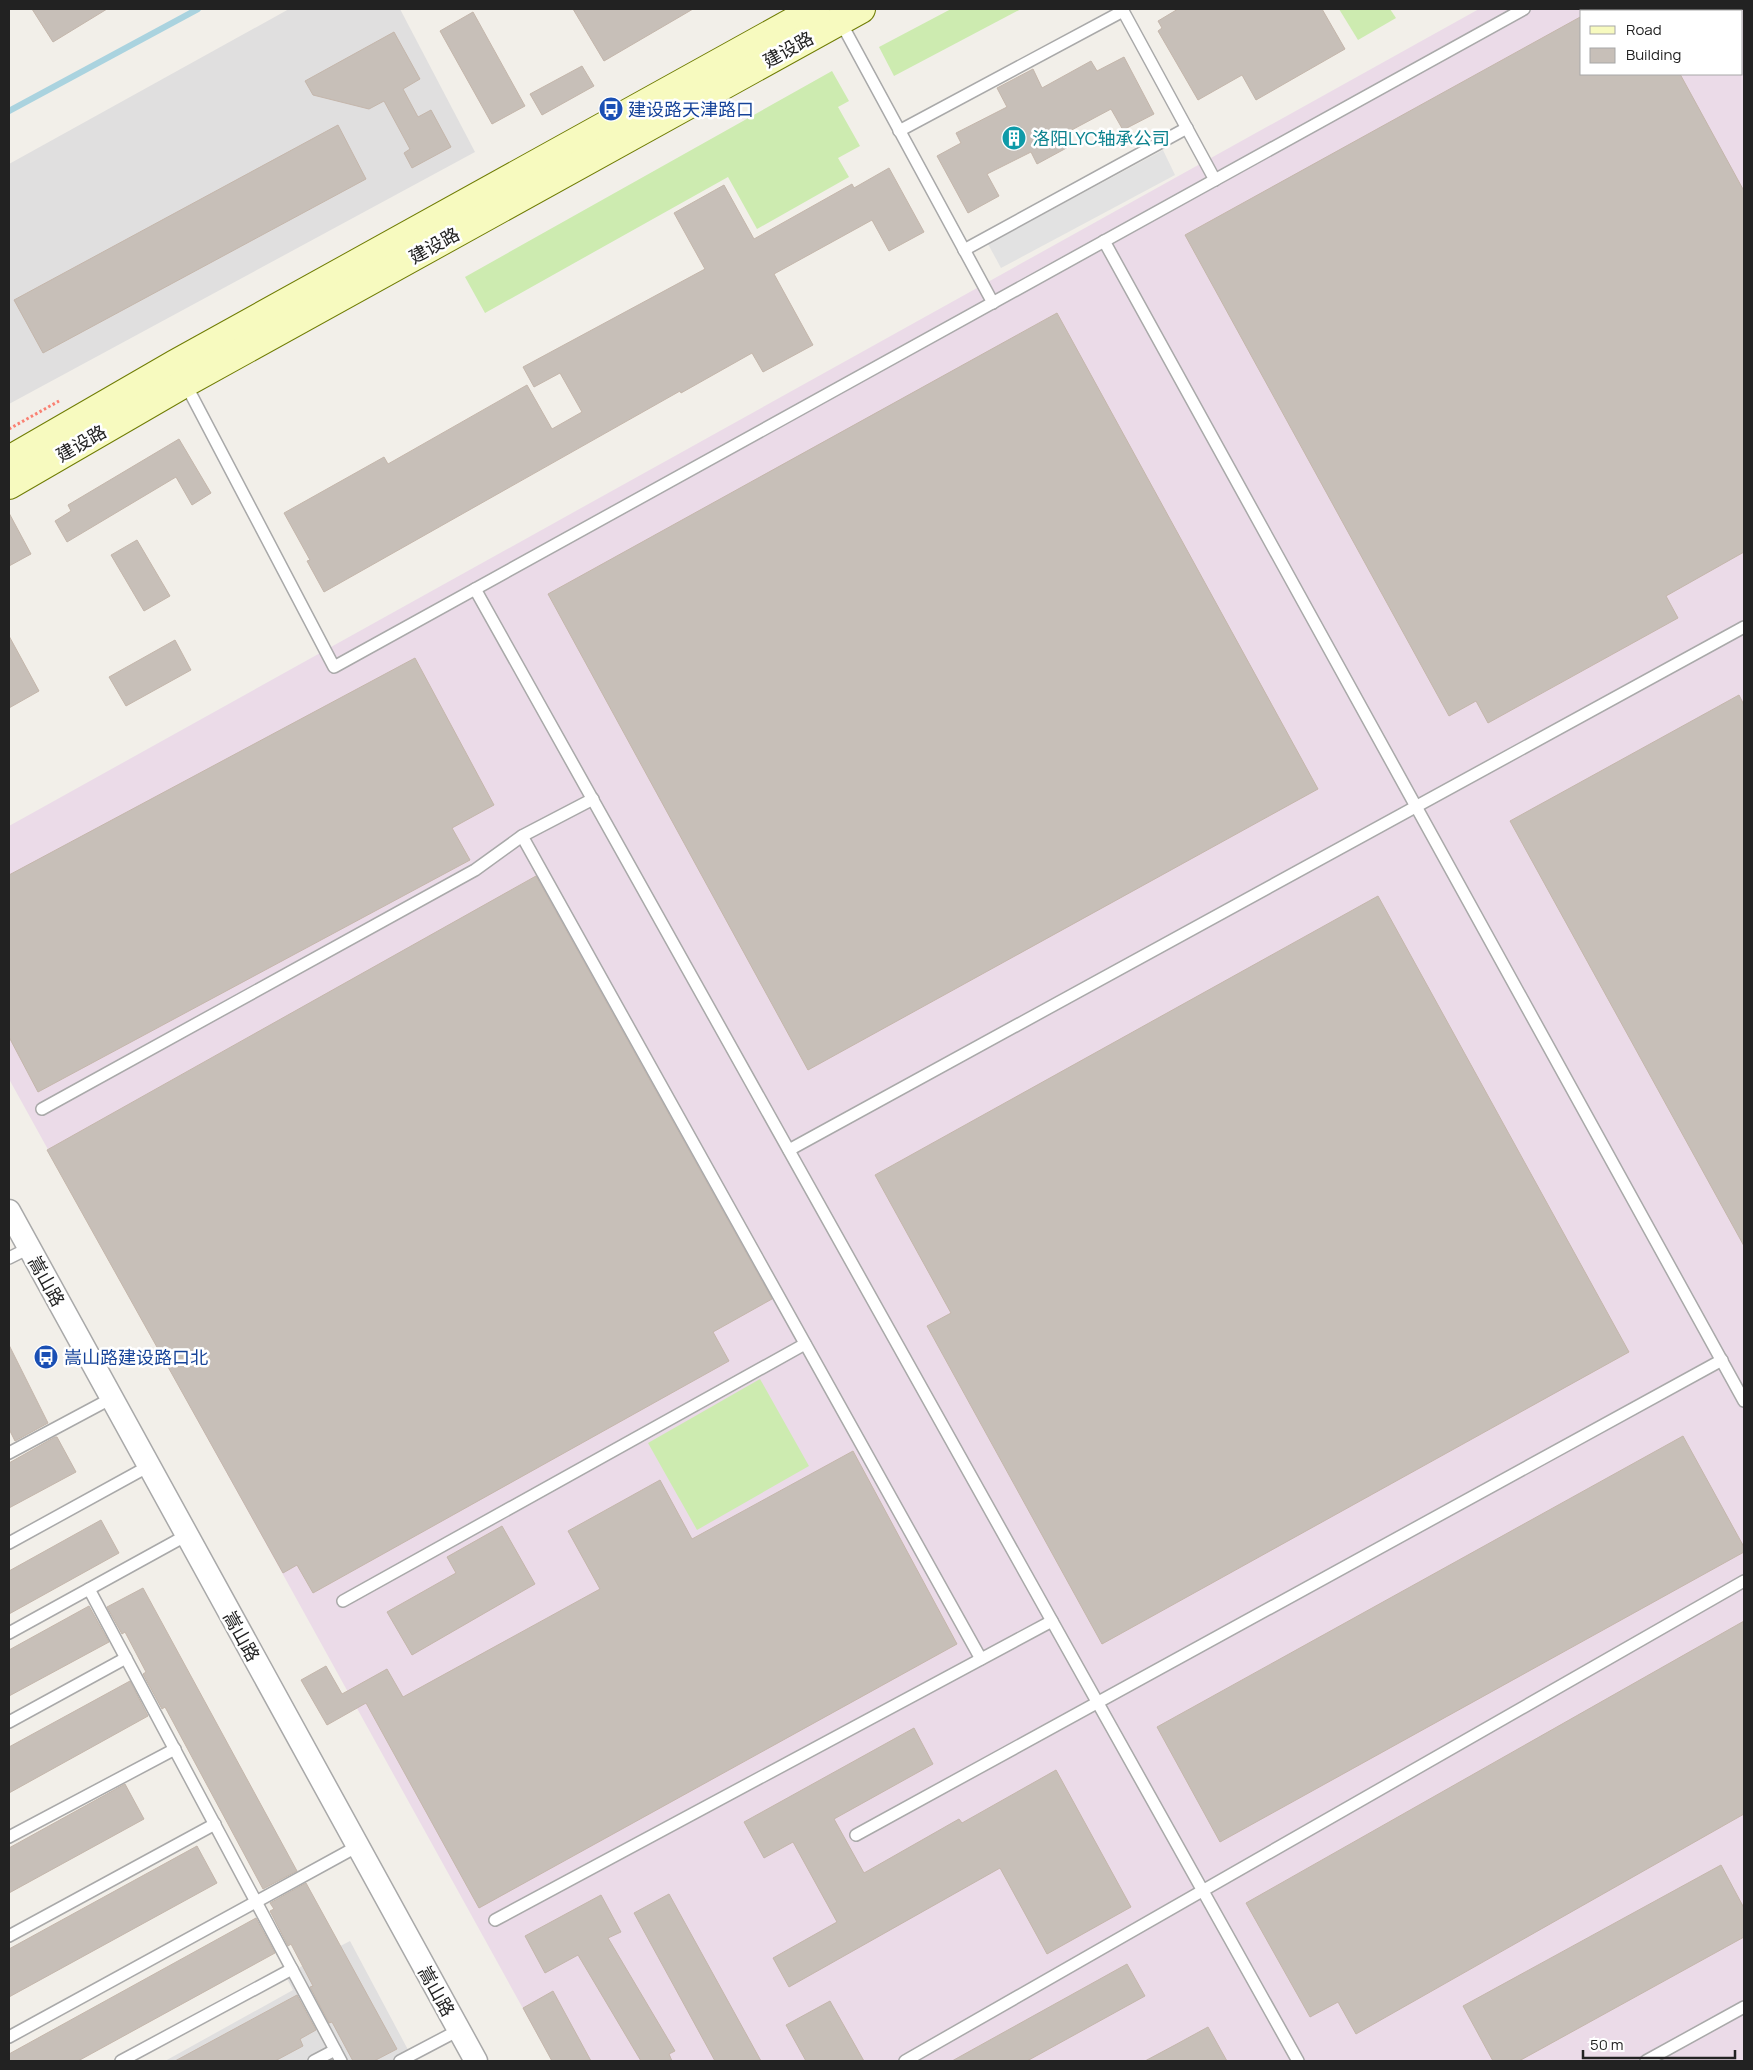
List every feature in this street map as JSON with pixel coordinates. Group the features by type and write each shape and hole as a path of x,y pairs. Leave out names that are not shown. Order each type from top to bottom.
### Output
{"street":[{"name":"建设路","path":"9,460 180,374 837,12"},
{"name":"建设路","path":"9,485 180,374"},
{"name":"嵩山路","path":"9,1211 16,1249 106,1401 454,2033 476,2061"},
{"name":"嵩山路","path":"454,2033 462,2061"}],"lane":[{"path":"180,374 334,667 1524,9"},
{"path":"899,132 1122,10 1215,180"},
{"path":"837,12 899,132 993,302"},
{"path":"964,250 1187,128"},
{"path":"1104,241 1744,1401"},
{"path":"476,589 1298,2061"},
{"path":"789,1150 1744,627"},
{"path":"42,1109 475,870 522,836 593,799"},
{"path":"522,836 981,1659"},
{"path":"343,1600 806,1344"},
{"path":"856,1835 1722,1360"},
{"path":"9,1453 106,1401"},
{"path":"9,1543 143,1468"},
{"path":"9,1633 181,1538"},
{"path":"906,2061 1744,1581"},
{"path":"89,1589 341,2061"},
{"path":"496,1920 1052,1621"},
{"path":"9,1722 126,1658"},
{"path":"9,1837 175,1750"},
{"path":"9,1936 215,1824"},
{"path":"9,2037 353,1849"},
{"path":"121,2061 292,1969"},
{"path":"1646,2061 1744,2007"},
{"path":"400,2061 454,2033"},
{"path":"314,2061 335,2050"}],"shaded area":[{"path":"289,9 400,9 475,152 9,404 9,164"},
{"path":"1479,9 1744,9 1744,2061 552,2061 9,1079 9,826"},
{"path":"1163,150 1175,175 1001,268 988,244"},
{"path":"350,1941 414,2061 165,2061 293,1990 285,1975"}],"green space":[{"path":"951,9 1021,9 894,76 879,47"},
{"path":"1339,9 1390,9 1396,18 1358,40"},
{"path":"832,71 849,101 838,107 860,146 838,158 849,177 757,229 728,177 485,313 465,277"},
{"path":"760,1379 809,1466 697,1530 648,1443"}],"building":[{"path":"32,9 107,9 53,42"},
{"path":"573,9 693,9 604,61"},
{"path":"1178,9 1322,9 1345,49 1256,100 1242,75 1198,100 1158,31 1162,28 1158,21"},
{"path":"473,12 525,106 492,124 440,31"},
{"path":"1580,17 1580,75 1681,75 1744,191 1744,552 1666,596 1678,618 1488,723 1476,701 1449,716 1185,235"},
{"path":"394,32 420,79 403,89 418,117 431,110 451,147 412,168 404,153 410,149 384,101 369,109 313,95 305,81"},
{"name":"洛阳LYC轴承公司","path":"1124,57 1154,114 1123,130 1111,109 1066,133 1072,145 1037,164 1031,152 987,174 999,196 968,213 937,156 961,143 956,133 1007,107 997,88 1033,69 1042,88 1091,61 1097,71"},
{"path":"582,66 594,86 542,115 530,94"},
{"path":"338,125 366,179 43,353 14,300"},
{"path":"889,168 924,232 889,251 872,220 774,274 813,345 763,372 752,353 681,393 680,391 324,592 307,561 310,560 284,513 384,457 388,464 527,385 552,429 582,412 560,373 534,387 523,367 705,269 674,213 724,185 754,239 852,184 854,188"},
{"path":"1057,313 1318,789 808,1070 548,594"},
{"path":"179,439 211,493 192,505 176,477 67,542 55,521 71,511 68,505"},
{"path":"9,513 31,554 9,566"},
{"path":"137,540 170,596 144,611 111,555"},
{"path":"9,636 39,691 9,708"},
{"path":"175,640 191,670 126,706 109,677"},
{"path":"415,658 494,805 452,828 470,860 38,1092 9,1037 9,875"},
{"path":"1739,695 1744,705 1744,1246 1510,821"},
{"path":"536,876 772,1299 713,1332 729,1361 313,1593 297,1565 283,1573 47,1150"},
{"path":"1378,896 1629,1352 1102,1644 927,1326 951,1313 875,1175"},
{"path":"9,1345 48,1423 15,1441 9,1429"},
{"path":"1683,1436 1744,1547 1744,1552 1220,1842 1157,1727"},
{"path":"57,1437 76,1472 9,1508 9,1463"},
{"path":"853,1451 957,1644 479,1908 366,1703 327,1725 301,1680 326,1666 342,1694 387,1669 403,1697 600,1589 568,1531 660,1480 692,1539"},
{"path":"101,1520 119,1553 9,1614 9,1571"},
{"path":"502,1526 535,1584 412,1655 387,1612 456,1573 447,1557"},
{"path":"143,1588 297,1871 263,1889 165,1707 162,1709 143,1674 146,1672 125,1632 122,1634 107,1607"},
{"path":"89,1606 109,1642 9,1696 9,1650"},
{"path":"1744,1621 1744,1814 1356,2034 1338,2002 1310,2017 1246,1903"},
{"path":"130,1681 148,1716 9,1793 9,1747"},
{"path":"914,1728 933,1764 834,1819 864,1873 959,1819 962,1823 1056,1770 1131,1907 1047,1954 1000,1868 789,1987 773,1958 837,1922 793,1842 764,1858 744,1822"},
{"path":"125,1784 144,1819 9,1893 9,1848"},
{"path":"197,1846 217,1883 9,1997 9,1949"},
{"path":"1721,1865 1744,1908 1744,1937 1519,2061 1493,2061 1463,2006"},
{"path":"306,1883 397,2049 374,2061 353,2061 332,2022 329,2023 310,1987 313,1986 291,1944 288,1946 270,1911 274,1909 270,1903"},
{"path":"669,1894 761,2061 715,2061 634,1913"},
{"path":"601,1895 621,1932 608,1938 675,2051 669,2054 672,2061 641,2061 578,1955 545,1973 525,1936"},
{"path":"256,1918 275,1953 78,2061 9,2061 9,2054"},
{"path":"1127,1964 1145,1996 1027,2061 952,2061"},
{"path":"553,1991 591,2061 552,2061 523,2008"},
{"path":"297,1995 316,2030 300,2039 303,2046 275,2061 175,2061"},
{"path":"830,2001 864,2061 806,2061 786,2025"},
{"path":"1208,2027 1227,2061 1145,2061 1175,2045"}],"waterway":[{"path":"9,111 198,9"}],"place":[{"name":"建设路天津路口","path":"611,109"},
{"name":"洛阳LYC轴承公司","path":"1014,138"},
{"name":"嵩山路建设路口北","path":"46,1357"}]}
